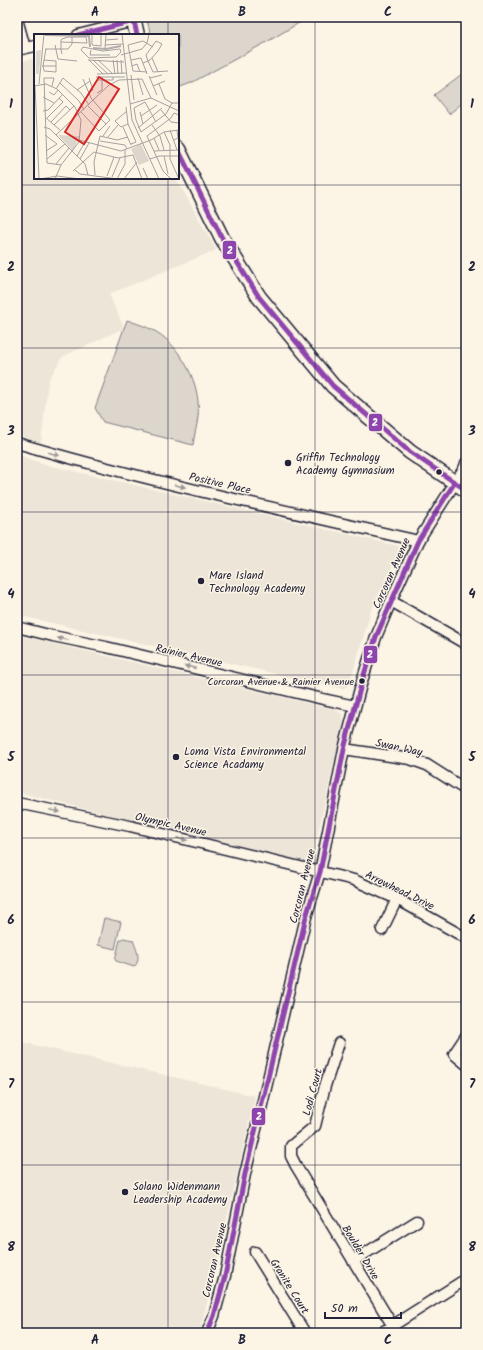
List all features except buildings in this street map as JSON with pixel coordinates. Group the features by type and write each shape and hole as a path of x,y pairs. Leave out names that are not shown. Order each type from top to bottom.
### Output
{"street":[{"path":"17,18 26,48"},
{"path":"83,34 134,24"},
{"path":"179,151 222,238 259,297 333,386 410,452 460,486"},
{"name":"Positive Place","path":"17,442 86,463 418,541"},
{"name":"Corcoran Avenue","path":"207,1333 214,1316 225,1276 244,1174 263,1101 306,917 320,872 344,750 376,637 418,541 460,486 466,462"},
{"path":"391,601 466,644"},
{"name":"Rainier Avenue","path":"17,627 356,706"},
{"name":"Swan Way","path":"344,750 410,759 427,765 466,790"},
{"name":"Olympic Avenue","path":"17,803 130,826 320,872"},
{"name":"Arrowhead Drive","path":"320,872 354,880 397,899 466,938"},
{"path":"382,930 397,899"},
{"path":"466,1036 454,1054 466,1064"},
{"name":"Lodi Court","path":"306,1183 291,1156 291,1146 315,1126 325,1086 339,1043"},
{"name":"Boulder Drive","path":"306,1183 395,1329"},
{"path":"353,1262 417,1221"},
{"name":"Granite Court","path":"255,1252 305,1333"},
{"path":"380,1333 395,1329 466,1279"}],"shaded area":[{"path":"146,17 309,17 265,43 191,83 179,88 179,34 151,34"},
{"path":"34,58 34,179 177,179 216,250 109,294 124,328 62,357 48,381 41,443 17,435 17,63"},
{"path":"462,74 466,79 466,100 449,114 434,95"},
{"path":"127,320 148,328 166,339 174,347 186,365 195,385 198,406 198,420 193,445 103,422 95,408"},
{"name":"Mare Island Technology Academy","path":"17,454 43,464 398,546 399,552 371,611 349,685 343,689 17,615"},
{"name":"Loma Vista Environmental Science Acadamy","path":"17,635 337,710 342,715 343,723 314,850 308,859 300,862 17,792"},
{"path":"104,918 121,922 115,949 98,945"},
{"path":"123,938 133,940 137,950 138,961 134,967 115,960 120,940"},
{"name":"Solano Widenmann Leadership Academy","path":"17,1041 255,1096 199,1333 17,1333"}],"transit line":[{"name":"2","path":"82,34 134,21 137,34"},
{"name":"2","path":"179,151 222,238 259,297 333,386 410,452 466,490"},
{"name":"2","path":"207,1333 214,1316 225,1276 245,1174 306,917 320,872 344,749 362,681 376,637 418,541 455,482"}],"place":[{"name":"Griffin Technology Academy Gymnasium","path":"288,463"},
{"name":"Mare Island Technology Academy","path":"201,581"},
{"name":"Corcoran Avenue & Rainier Avenue","path":"362,681"},
{"name":"Loma Vista Environmental Science Acadamy","path":"176,757"},
{"name":"Solano Widenmann Leadership Academy","path":"125,1192"}]}
